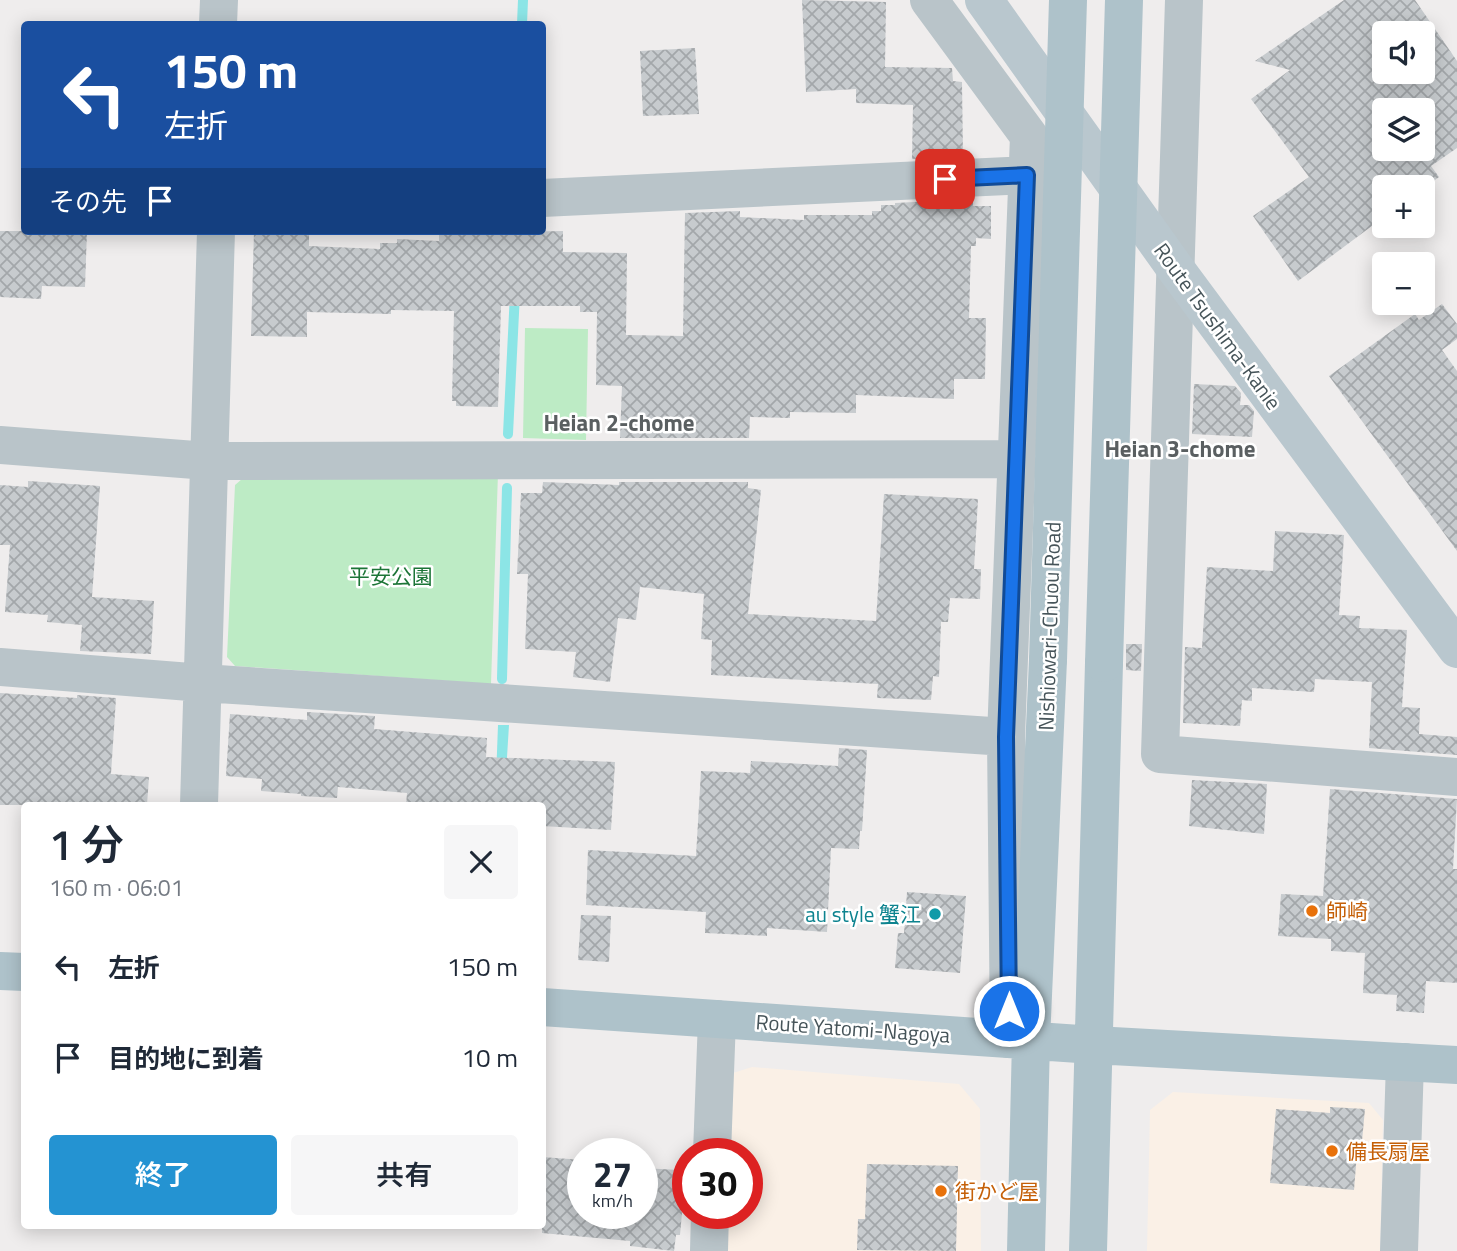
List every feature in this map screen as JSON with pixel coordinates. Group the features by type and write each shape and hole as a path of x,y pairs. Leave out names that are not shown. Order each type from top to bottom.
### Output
{"main road":[{"name":"Route Tsushima-Kanie","path":"984,0 1175,268 1457,649"},
{"name":"Nishiowari-Chuou Road","path":"1026,1251 1020,1040 1048,660 1068,0"},
{"path":"1088,1251 1124,0"},
{"path":"0,971 21,972"},
{"name":"Route Yatomi-Nagoya","path":"546,1007 1094,1045 1457,1065"}],"street":[{"path":"218,21 219,0"},
{"path":"929,0 1029,136 1006,737 1020,1040"},
{"path":"1184,0 1160,754 1457,777"},
{"path":"546,198 1027,175"},
{"path":"199,802 216,235"},
{"path":"0,445 208,461 1017,459"},
{"path":"0,667 1006,737"},
{"path":"713,1138 717,1019"},
{"path":"1399,1251 1405,1062"},
{"path":"709,1251 710,1229"}],"shaded area":[{"path":"752,1067 959,1084 980,1109 981,1251 723,1251 724,1229 763,1229 763,1138 728,1138 730,1074"},
{"path":"1173,1092 1369,1103 1383,1120 1380,1251 1147,1251 1150,1110"}],"green space":[{"path":"525,328 588,329 586,440 523,438"},
{"name":"平安公園","path":"249,473 498,473 491,684 235,666 227,657 235,485"}],"water":[{"path":"498,725 509,725 504,802 495,802"}],"building":[{"path":"802,0 886,2 885,67 952,68 953,81 962,82 963,156 912,159 913,105 856,103 856,89 806,92"},
{"path":"1344,0 1415,0 1429,21 1372,21 1372,84 1435,84 1435,29 1457,61 1457,148 1431,166 1439,177 1435,180 1435,175 1372,175 1372,226 1298,281 1253,216 1309,177 1251,99 1290,70 1255,61"},
{"path":"695,48 699,114 643,116 640,51"},
{"path":"973,199 973,206 991,206 991,239 976,238 976,246 971,246 969,318 986,318 985,379 954,379 954,399 856,395 856,413 790,412 790,418 750,417 749,438 620,438 622,386 596,385 597,312 580,312 580,306 501,306 498,407 456,406 456,401 452,401 454,311 391,310 391,314 307,312 307,337 251,336 254,235 309,235 309,246 380,249 380,243 397,243 397,239 439,241 439,235 546,235 546,231 563,231 563,252 627,253 626,335 683,336 685,213 740,211 740,217 804,220 804,215 872,215 872,211 881,211 881,205"},
{"path":"0,231 21,231 21,235 87,235 85,287 42,286 41,299 0,297"},
{"path":"1442,304 1457,324 1457,339 1442,350 1457,371 1457,551 1329,376 1414,315 1419,320 1426,315 1435,315 1435,309"},
{"path":"1194,384 1235,386 1241,393 1240,405 1249,405 1254,411 1252,437 1192,434"},
{"path":"28,481 100,486 92,597 154,601 151,654 80,651 82,625 47,622 48,615 5,612 10,545 0,545 0,485 28,487"},
{"path":"543,482 619,485 619,482 748,482 748,488 761,490 748,614 876,621 884,494 978,499 974,569 981,569 980,599 950,598 948,622 941,622 939,677 933,676 931,700 877,698 878,684 711,675 712,640 701,639 704,594 640,587 636,620 618,618 610,682 573,677 576,652 525,649 528,574 517,574 521,493 542,493"},
{"path":"1275,531 1344,535 1339,615 1360,616 1359,628 1407,630 1402,707 1420,708 1419,734 1457,737 1457,755 1369,748 1372,682 1315,679 1314,692 1252,688 1252,701 1242,700 1240,726 1183,723 1185,647 1202,648 1207,567 1273,571"},
{"path":"1126,644 1142,644 1141,671 1126,670"},
{"path":"0,693 116,698 111,774 149,777 147,802 21,802 21,805 0,805"},
{"path":"307,712 375,716 374,729 487,738 486,757 615,762 611,830 546,826 546,802 406,802 407,793 338,787 337,798 301,796 261,791 262,779 226,776 230,714 307,720"},
{"path":"839,748 867,750 862,831 859,849 831,848 827,932 767,928 767,936 705,933 706,912 586,905 588,850 696,856 701,771 750,773 751,761 838,766"},
{"path":"1192,780 1267,784 1264,834 1189,826"},
{"path":"1330,789 1457,799 1453,869 1457,869 1457,983 1426,981 1424,1013 1396,1011 1397,995 1363,993 1365,953 1331,951 1331,939 1278,936 1281,894 1323,896"},
{"name":"au style 蟹江","path":"907,892 966,896 960,973 895,968 898,933 904,933"},
{"path":"581,915 611,916 609,962 578,960"},
{"path":"1330,1107 1365,1109 1362,1141 1358,1141 1354,1190 1270,1183 1276,1109 1330,1113"},
{"path":"546,1157 567,1159 567,1229 658,1229 658,1169 672,1170 672,1229 681,1229 680,1235 676,1235 674,1251 630,1246 630,1241 542,1233 542,1229 546,1229"},
{"path":"867,1164 958,1166 956,1251 857,1250 858,1219 865,1219"}],"waterway":[{"path":"522,21 523,0"},
{"path":"508,434 515,293"},
{"path":"502,679 507,488"}],"place":[{"name":"師崎","path":"1312,911"},
{"name":"au style 蟹江","path":"935,914"},
{"name":"備長扇屋","path":"1332,1151"},
{"name":"街かど屋","path":"941,1191"}],"district":[{"name":"Heian 2-chome","path":"619,422"},
{"name":"Heian 3-chome","path":"1180,448"}],"route":[{"path":"945,179 1027,175 1006,737 1009,1011"}]}
